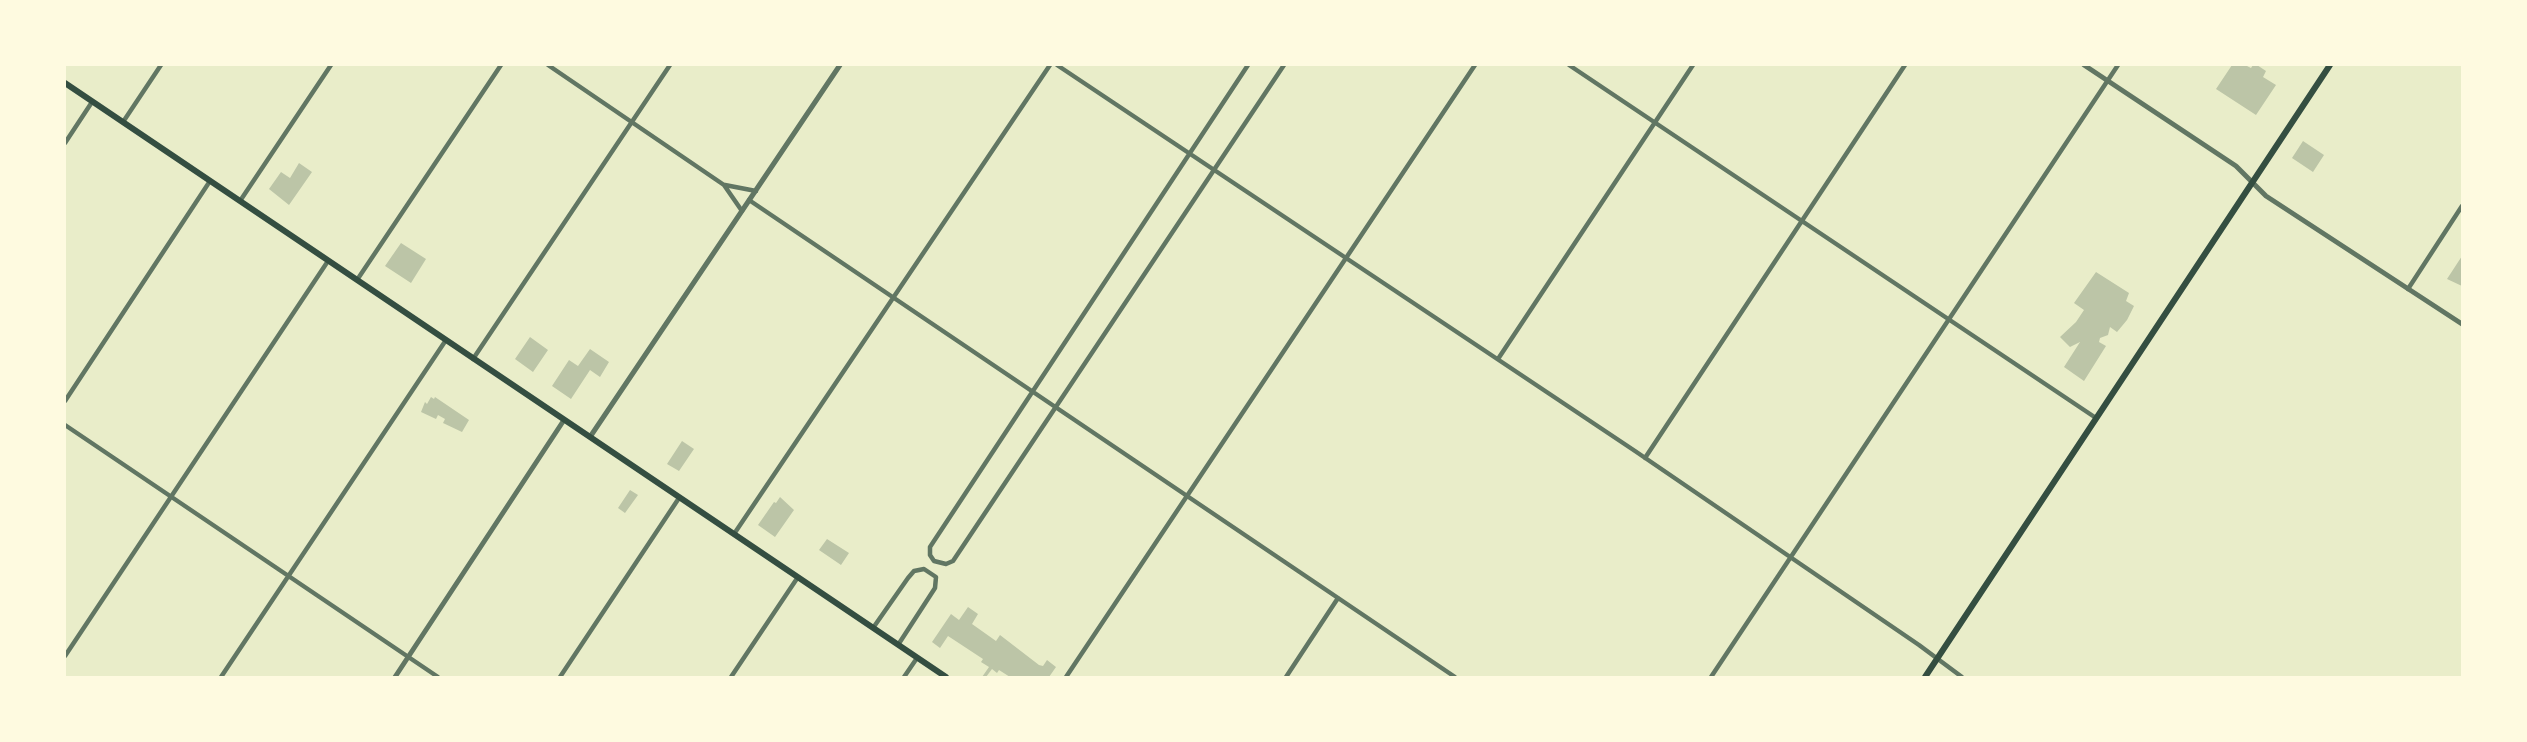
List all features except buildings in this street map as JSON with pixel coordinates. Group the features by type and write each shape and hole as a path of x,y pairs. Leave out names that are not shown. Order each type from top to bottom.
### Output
{"main road":[{"path":"1925,677 2330,65"},
{"path":"65,83 946,677"}],"street":[{"path":"123,122 161,65"},
{"path":"240,202 331,65"},
{"path":"357,280 501,65"},
{"path":"548,65 724,185 742,211"},
{"path":"473,359 670,65"},
{"path":"590,437 840,65"},
{"path":"734,534 1050,65"},
{"path":"1057,65 1645,458 1962,677"},
{"path":"1248,65 930,547 930,555 934,561 947,565 953,561 1284,65"},
{"path":"1066,677 1475,65"},
{"path":"1569,65 2096,418"},
{"path":"1498,359 1693,65"},
{"path":"1645,458 1905,65"},
{"path":"2084,65 2236,166 2266,196 2462,324"},
{"path":"1711,677 2118,65"},
{"path":"65,143 92,102"},
{"path":"65,401 210,181"},
{"path":"724,185 755,191"},
{"path":"749,200 1455,677"},
{"path":"2408,289 2462,206"},
{"path":"65,656 328,261"},
{"path":"221,677 446,340"},
{"path":"395,677 564,420"},
{"path":"65,425 438,677"},
{"path":"560,677 679,498"},
{"path":"873,628 914,571 924,569 936,578 935,587 898,645"},
{"path":"731,677 798,578"},
{"path":"1286,677 1338,598"},
{"path":"904,677 917,658"}]}
